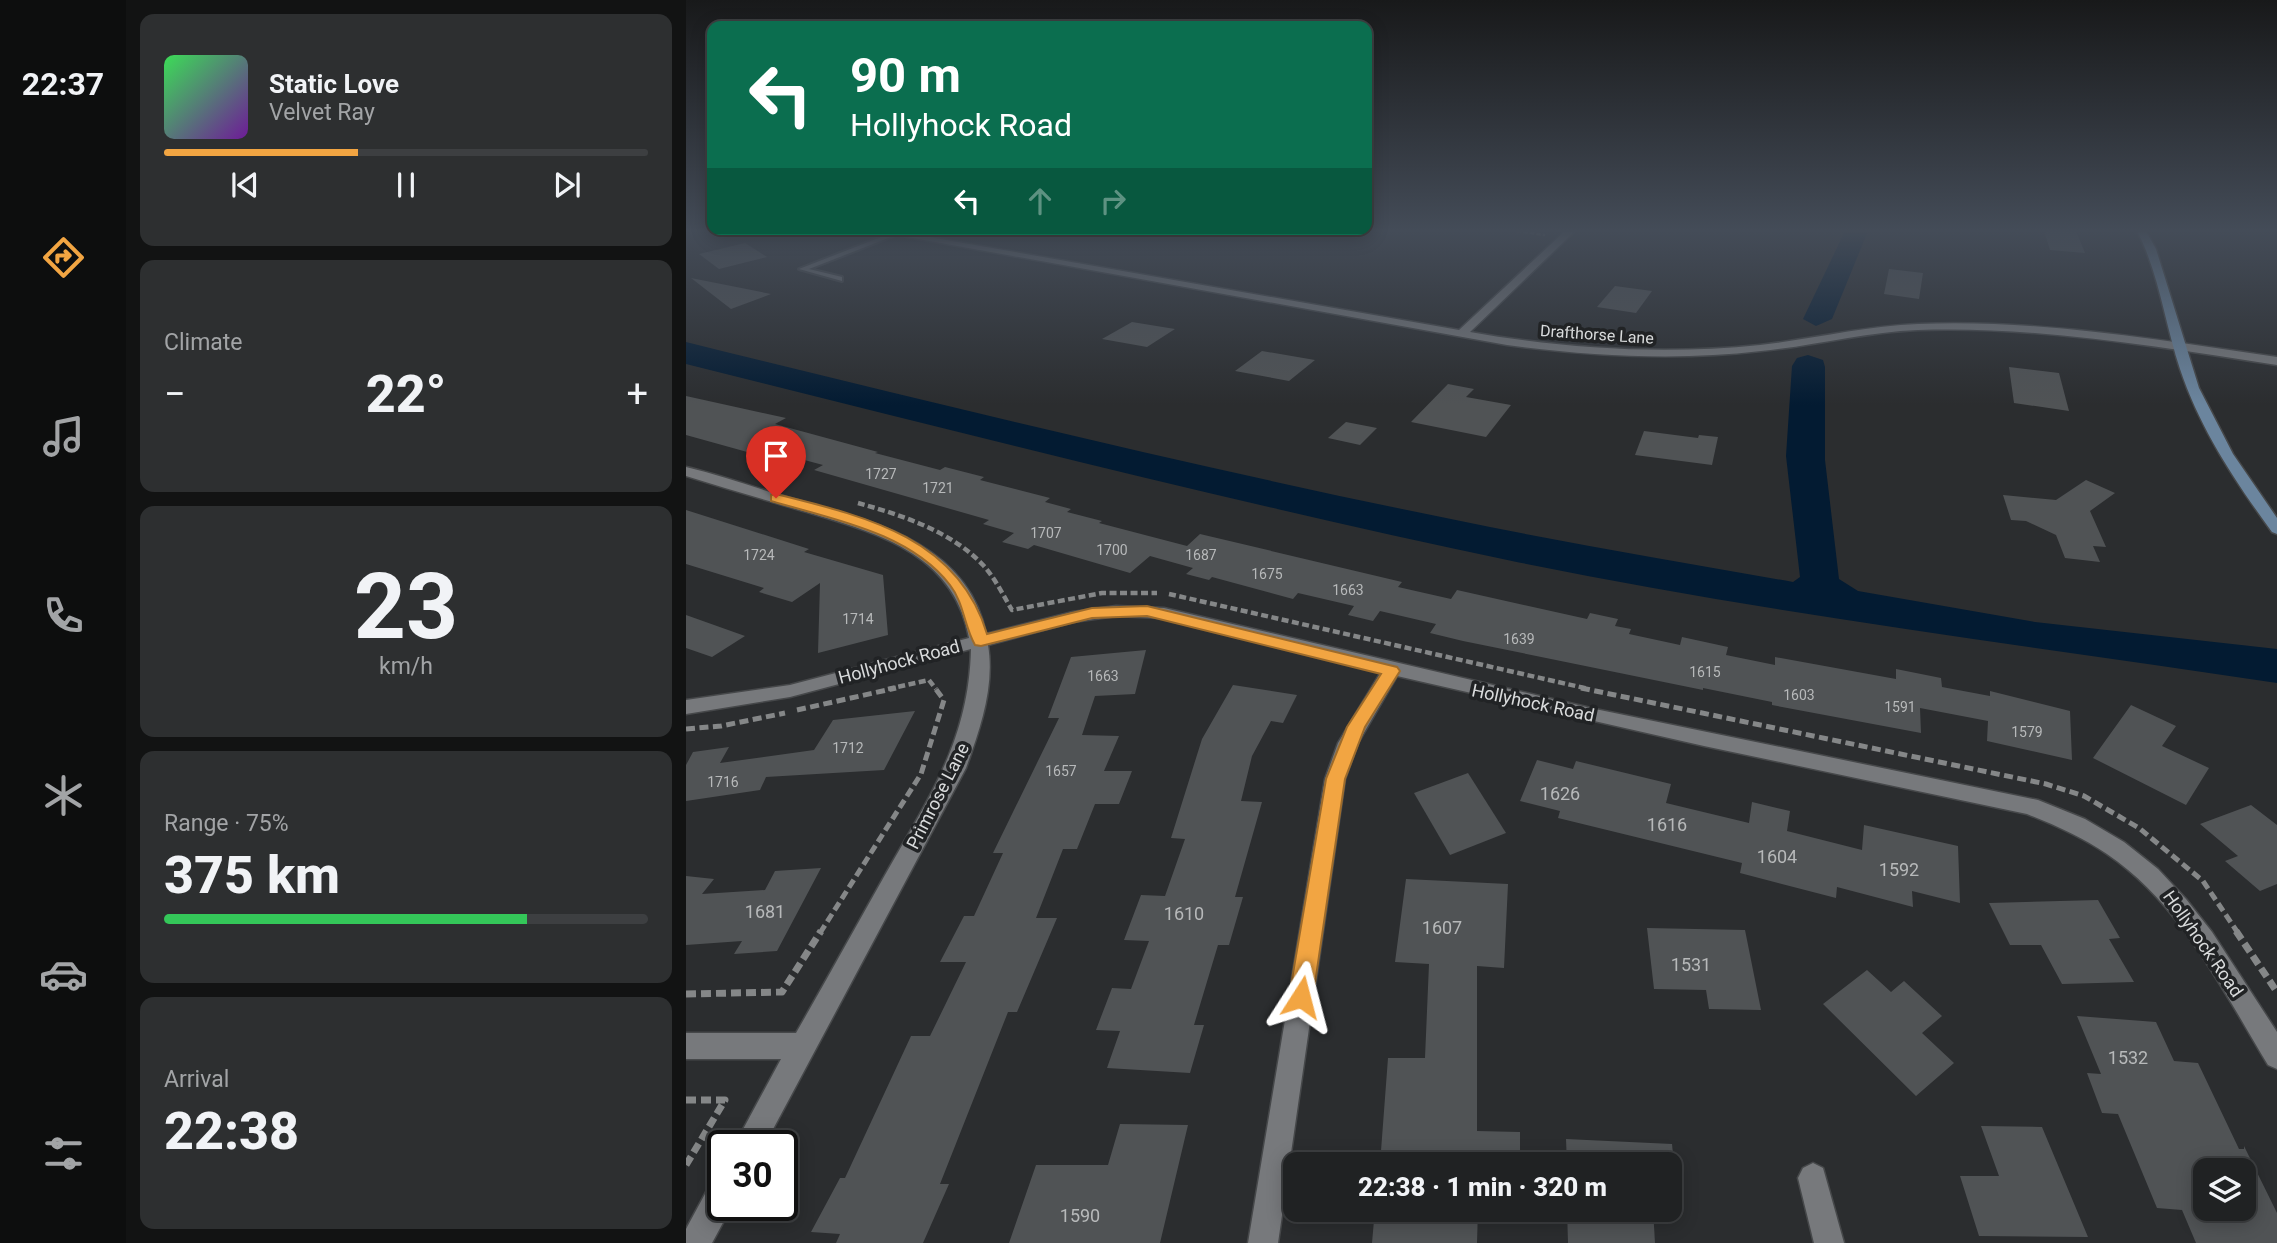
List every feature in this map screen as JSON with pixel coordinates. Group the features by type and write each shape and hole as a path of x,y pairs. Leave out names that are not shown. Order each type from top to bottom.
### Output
{"street":[{"name":"Drafthorse Lane","path":"1206,289 1461,334 1564,349 1680,353 1764,347 1890,329 1986,327 2077,333 2277,361"},
{"path":"1461,334 1509,289"},
{"path":"2163,289 2201,407 2222,447 2277,529"},
{"name":"Primrose Lane","path":"686,471 863,524 917,548 956,583 972,610 981,641 983,667 978,706 956,768 757,1130"},
{"name":"Hollyhock Road","path":"686,707 790,691 1092,613 1147,611 1391,671 1711,743 2030,806 2056,815 2109,842 2141,866 2176,901 2277,1056"},
{"path":"1263,1243 1335,779 1352,735 1391,671"},
{"path":"686,1046 804,1046"},
{"path":"1813,1178 1829,1243"},
{"path":"695,1243 707,1221"}],"path":[{"path":"686,729 721,726 929,680 944,700 921,774 782,992 686,994"},
{"path":"686,1100 725,1100 686,1164"}],"water":[{"path":"1817,289 1844,289 1832,319 1816,326 1803,319"},
{"path":"686,342 1288,485 1528,534 1793,582 1800,577 1786,456 1792,366 1797,358 1808,355 1823,360 1825,367 1825,460 1839,579 1858,591 2035,622 2277,649 2277,683 1702,597 1408,539 1201,491 686,364"}],"building":[{"path":"705,289 746,289 771,294 731,309"},
{"path":"1612,289 1652,291 1636,313 1597,307"},
{"path":"1885,289 1921,289 1919,299 1884,294"},
{"path":"1132,322 1175,329 1147,347 1102,339"},
{"path":"1262,351 1315,360 1289,381 1235,371"},
{"path":"2009,367 2059,373 2069,411 2014,403"},
{"path":"1448,384 1474,389 1466,397 1511,405 1486,437 1411,422"},
{"path":"686,396 786,418 775,424 878,452 875,453 940,470 945,467 984,477 980,480 1050,498 1045,502 1071,509 1067,512 1102,521 1099,523 1187,546 1200,534 1402,582 1398,587 1451,599 1457,590 1587,619 1590,613 1618,619 1615,626 1631,629 1629,634 1680,645 1682,637 1728,647 1726,655 1775,665 1775,657 1896,679 1896,669 1941,678 1942,687 1990,696 1990,691 2070,711 2072,760 1987,741 1988,721 1920,708 1921,733 1463,641 1430,633 1436,624 1380,611 1373,621 1348,615 1354,606 1298,593 1293,599 1212,577 1209,580 1186,574 1193,568 1150,556 1130,573 1034,545 1028,549 1002,542 1014,533 983,524 989,520 814,470 823,465 767,450 758,455 686,435"},
{"path":"1346,422 1377,428 1360,445 1328,438"},
{"path":"1644,431 1698,438 1699,435 1718,437 1712,465 1635,455"},
{"path":"2086,480 2115,493 2090,511 2106,547 2093,546 2100,562 2065,558 2056,535 2026,521 2011,520 2003,495 2056,500"},
{"path":"686,510 809,549 804,552 883,575 888,635 818,653 820,583 792,602 759,592 764,588 686,564"},
{"path":"686,615 745,636 712,657 686,648"},
{"path":"1146,650 1135,694 1095,696 1082,735 1119,736 1104,771 1132,771 1119,804 1095,804 1077,849 1063,849 1036,918 1057,918 1017,1012 1008,1012 940,1184 949,1184 923,1243 836,1243 840,1234 811,1232 840,1178 845,1178 911,1036 930,1036 966,962 940,962 964,916 974,916 1003,853 993,853 1059,718 1048,718 1071,657"},
{"path":"1233,685 1297,695 1283,723 1271,721 1252,756 1241,801 1262,802 1235,897 1243,897 1229,945 1218,945 1194,1025 1204,1025 1190,1073 1107,1068 1120,1031 1096,1030 1112,988 1131,989 1149,941 1124,940 1141,895 1165,896 1185,839 1171,838 1202,739"},
{"path":"2131,705 2176,726 2162,746 2209,768 2186,805 2093,758"},
{"path":"915,711 884,770 766,777 760,790 686,801 686,765 693,752 729,747 720,763 814,750 833,720"},
{"path":"1537,760 1573,769 1576,761 1671,784 1666,803 1749,823 1752,802 1790,811 1787,831 1862,850 1864,825 1958,846 1960,903 1912,891 1913,907 1837,887 1836,898 1740,873 1742,863 1558,818 1560,811 1520,801"},
{"path":"1468,773 1506,833 1450,855 1414,793"},
{"path":"2251,805 2277,825 2277,884 2260,891 2225,861 2238,856 2200,824"},
{"path":"821,868 777,951 734,954 742,941 686,945 686,876 714,879 702,894 765,890 775,871"},
{"path":"1406,879 1508,884 1504,968 1477,966 1477,1131 1520,1132 1520,1152 1381,1152 1388,1058 1425,1058 1429,964 1395,962"},
{"path":"2098,900 2120,938 2109,939 2134,982 2062,984 2041,945 2010,945 1989,903"},
{"path":"1647,928 1745,930 1761,1010 1709,1009 1706,990 1654,989"},
{"path":"1867,970 1891,992 1904,981 1942,1016 1922,1033 1954,1063 1916,1096 1823,1004"},
{"path":"2077,1016 2156,1022 2174,1061 2198,1063 2239,1149 2244,1149 2244,1146 2250,1158 2193,1158 2193,1221 2256,1221 2256,1170 2277,1213 2277,1243 2196,1243 2182,1210 2157,1208 2118,1114 2102,1113 2087,1073 2101,1074"},
{"path":"1120,1124 1188,1125 1160,1243 1009,1243 1036,1165 1108,1165"},
{"path":"1981,1126 2042,1127 2088,1237 1979,1236 1960,1176 1999,1176"},
{"path":"1566,1139 1672,1144 1673,1152 1567,1152"},
{"path":"1374,1222 1478,1222 1477,1243 1372,1243"},
{"path":"1567,1222 1654,1222 1655,1243 1568,1243"}],"route":[{"path":"776,498 863,524 917,548 956,583 972,610 981,641 1092,613 1147,611 1164,613 1391,671 1356,727 1335,779 1301,997"}]}
